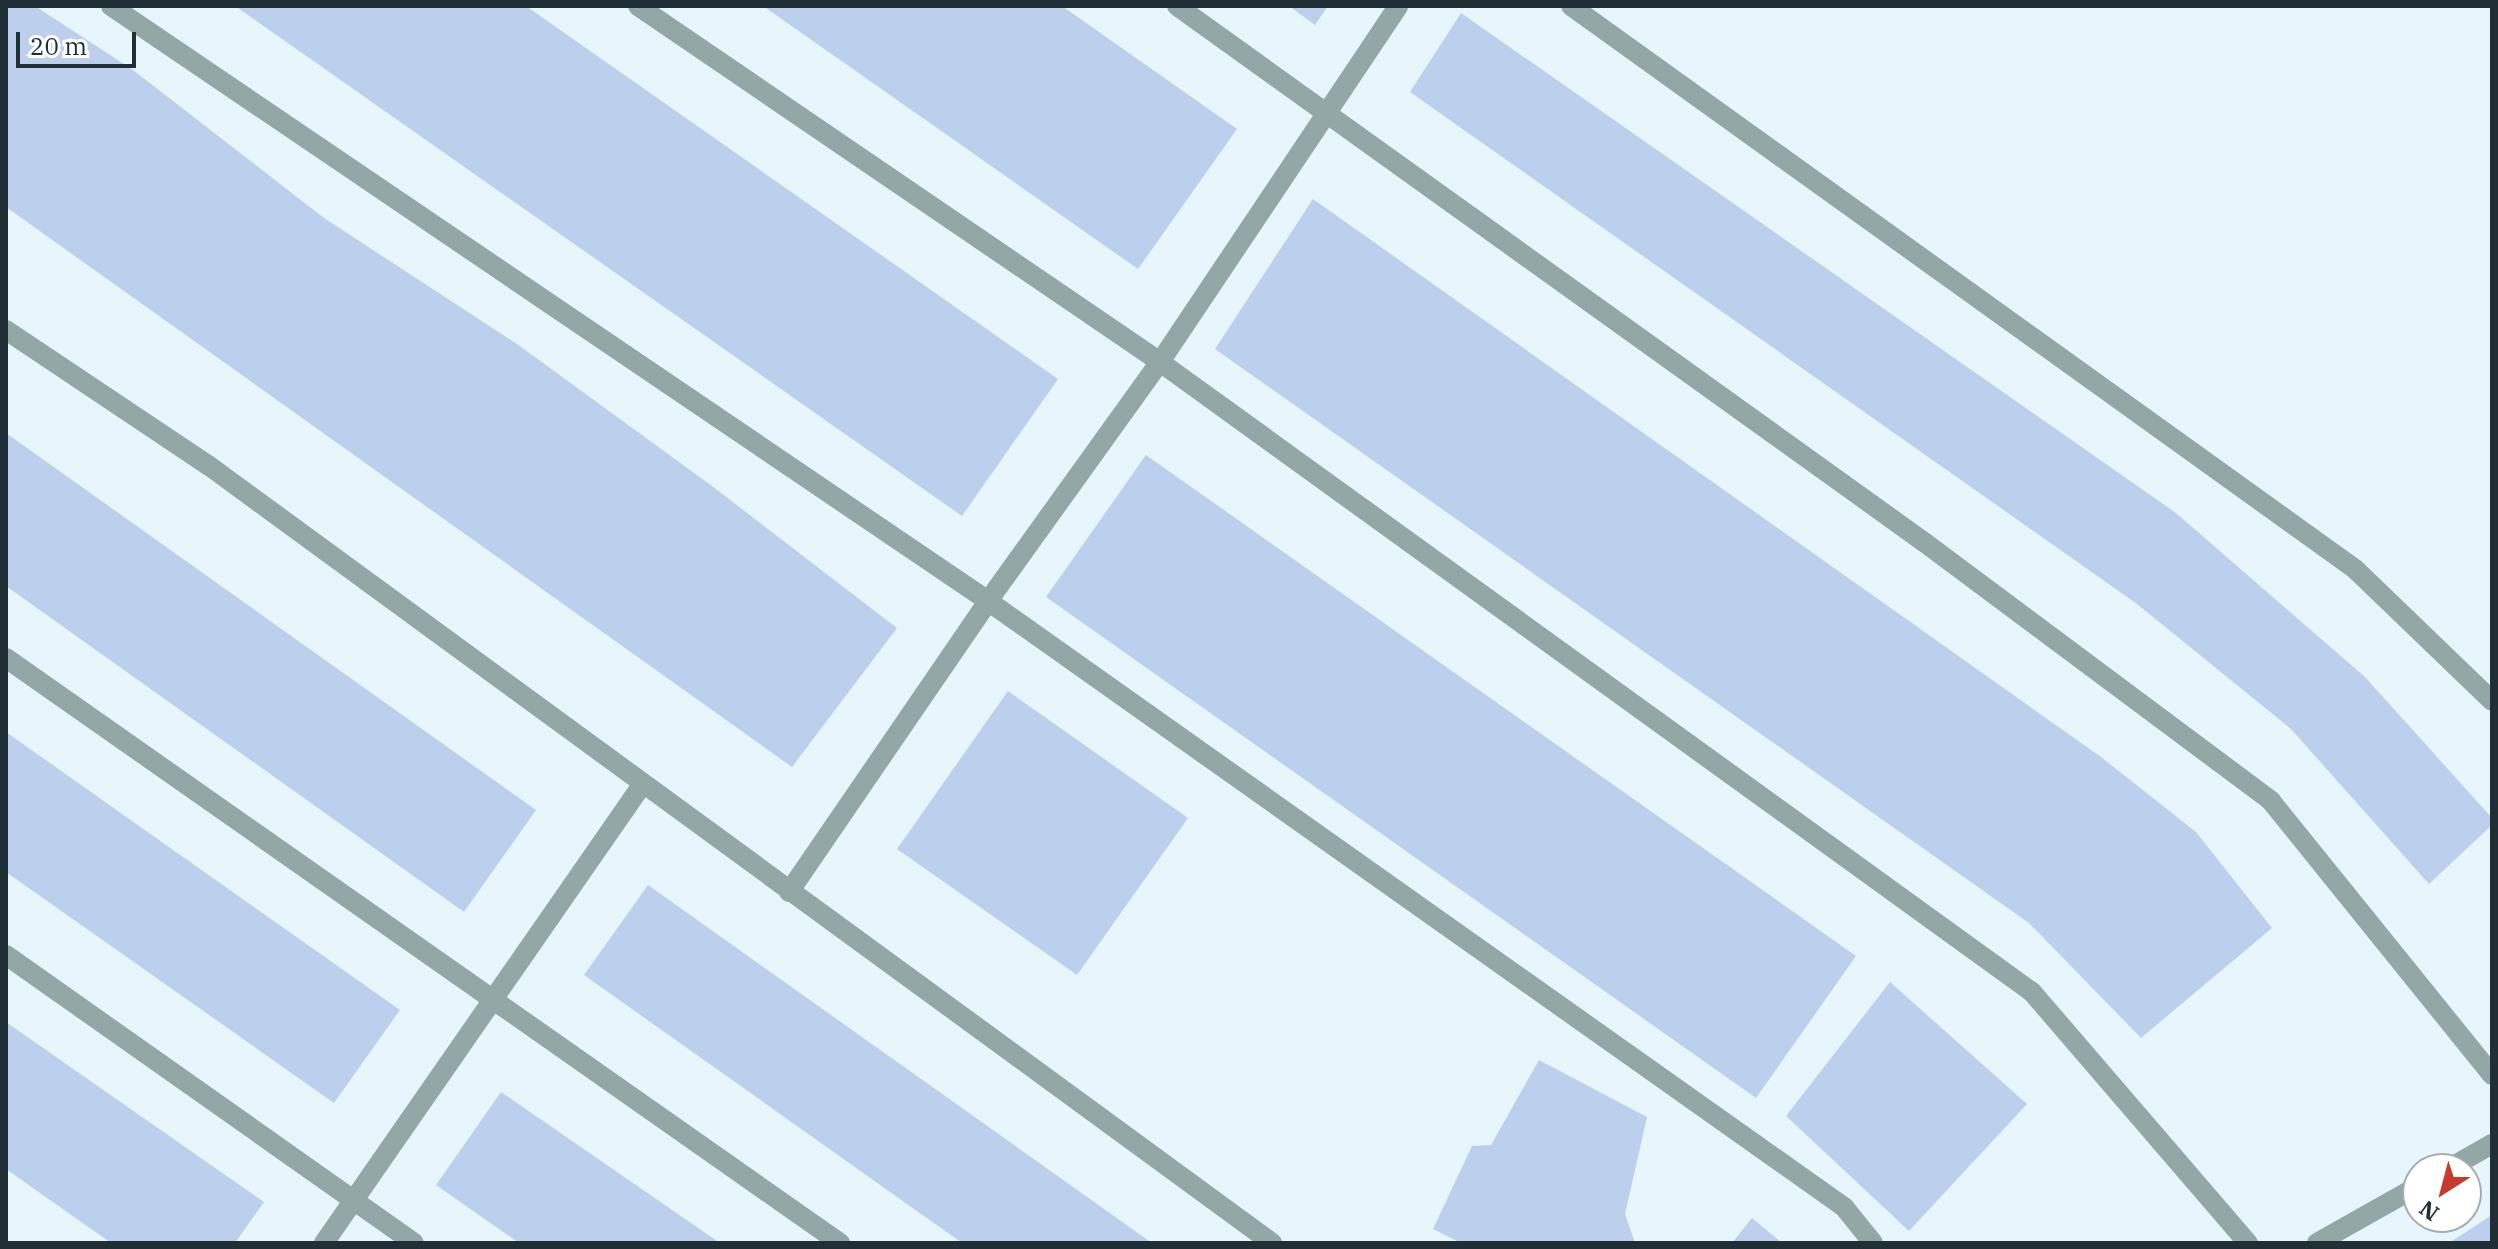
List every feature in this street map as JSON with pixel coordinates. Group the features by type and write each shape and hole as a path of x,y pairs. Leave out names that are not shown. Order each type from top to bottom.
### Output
{"street":[{"path":"111,6 988,601 1844,1207 1873,1243"},
{"path":"638,6 1160,362 2032,992 2248,1243"},
{"path":"1177,6 1328,111 1924,542 2271,801 2492,1075"},
{"path":"789,892 988,601 1160,362 1398,6"},
{"path":"1571,6 2355,569 2492,701"},
{"path":"6,330 208,465 1272,1243"},
{"path":"6,658 840,1243"},
{"path":"324,1243 642,785"},
{"path":"6,955 414,1243"},
{"path":"2317,1243 2402,1195"}],"building":[{"path":"6,6 35,6 133,70 324,218 517,344 712,486 897,628 792,767 6,207"},
{"path":"235,6 526,6 1058,379 962,516"},
{"path":"763,6 1062,6 1237,129 1138,269"},
{"path":"1289,6 1328,6 1315,25"},
{"path":"1461,13 2176,513 2365,677 2492,818 2492,825 2429,884 2291,729 2137,604 1410,92"},
{"path":"1313,199 2101,757 2196,832 2272,928 2141,1038 2029,923 1215,349"},
{"path":"6,433 536,810 464,912 6,586"},
{"path":"1146,455 1856,956 1756,1098 1046,597"},
{"path":"1008,691 1188,818 1077,975 897,849"},
{"path":"6,732 400,1010 334,1103 6,872"},
{"path":"648,885 1152,1243 962,1243 584,975"},
{"path":"1890,982 2027,1104 1909,1231 1786,1116"},
{"path":"6,1022 264,1202 235,1243 111,1243 6,1169"},
{"path":"1539,1060 1647,1117 1625,1214 1635,1243 1461,1243 1433,1229 1472,1146 1491,1145"},
{"path":"501,1092 720,1243 519,1243 436,1185"},
{"path":"2492,1215 2492,1243 2449,1243 2464,1233 2482,1233 2482,1222"},
{"path":"1752,1218 1782,1243 1732,1243"}]}
